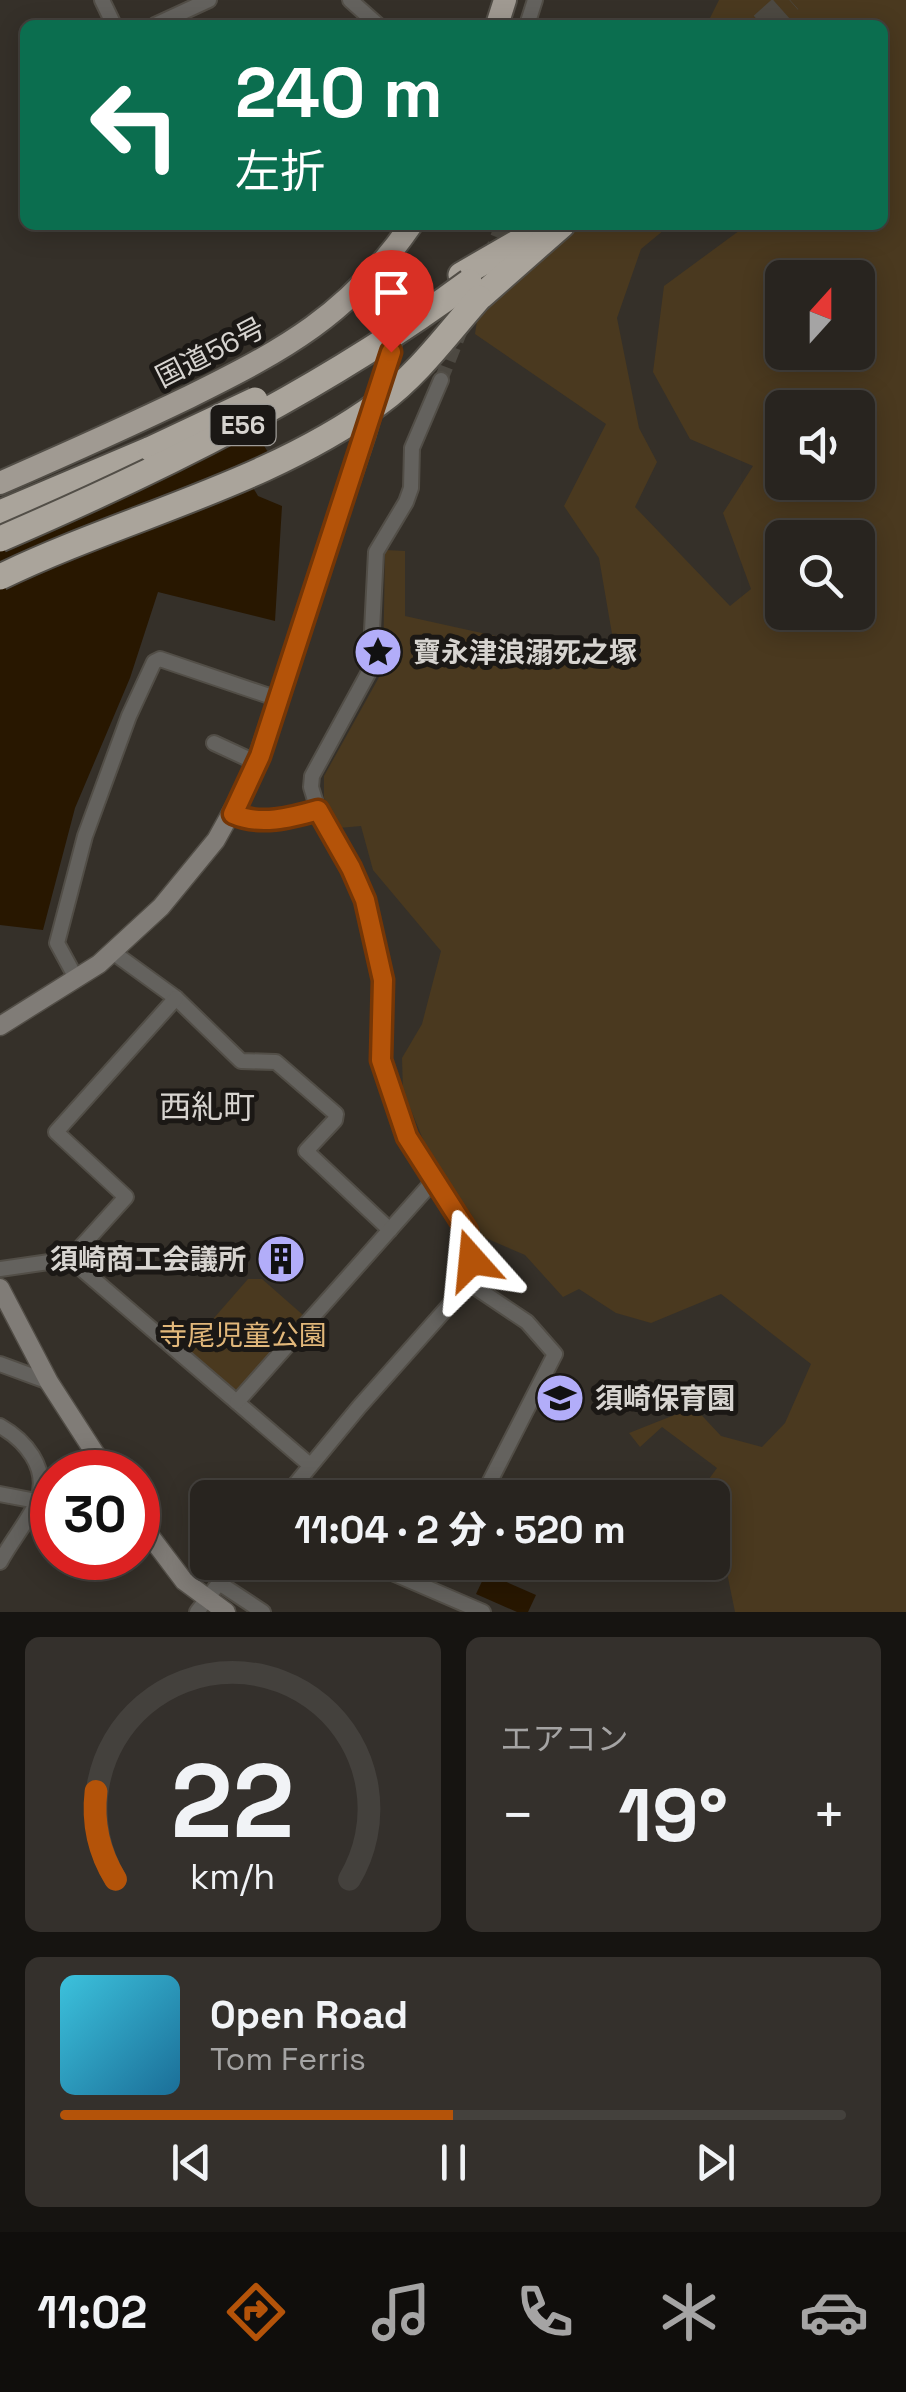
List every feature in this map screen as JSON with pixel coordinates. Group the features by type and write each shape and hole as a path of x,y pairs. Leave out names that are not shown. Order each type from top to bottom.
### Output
{"highway":[{"name":"国道56号","path":"0,483 123,429 280,351 361,288 407,230"},
{"name":"E56","path":"0,540 191,453 274,408 470,285 536,230"},
{"path":"0,513 241,408 385,327 470,285 554,230"},
{"path":"0,577 272,464 334,431 380,402 436,347 470,285"}],"main road":[{"path":"0,1026 114,952 182,884 233,814 257,763 378,399 395,336 388,313 361,288"},
{"path":"0,1288 48,1382 93,1450"},
{"path":"160,1549 202,1606 226,1612"}],"street":[{"path":"165,20 209,0"},
{"path":"350,0 372,20"},
{"path":"298,1480 470,1283 472,1245 457,1212 407,1137 381,1060 383,980 365,900 318,810 311,787 312,776 370,670 376,552 406,502 411,488 412,448 441,380"},
{"path":"76,978 57,943 86,836 129,716 154,662 160,659 278,698"},
{"path":"214,743 257,763"},
{"path":"233,814 261,821 318,810"},
{"path":"114,952 176,998 240,1062 276,1062 336,1114 335,1120 306,1151 390,1230"},
{"path":"0,1268 70,1259 126,1196 56,1132 176,998"},
{"path":"237,1402 435,1179"},
{"path":"70,1259 310,1465"},
{"path":"470,1283 527,1322 555,1354 491,1480"},
{"path":"0,1364 48,1382"},
{"path":"0,1426 23,1442 30,1452"},
{"path":"0,1494 30,1499"},
{"path":"0,1562 30,1522"},
{"path":"202,1606 221,1580"},
{"path":"409,1580 483,1612"},
{"path":"219,1583 263,1612"}],"green space":[{"path":"719,0 906,0 906,1612 735,1612 728,1580 730,1480 708,1480 717,1468 662,1427 640,1447 629,1433 692,1405 721,1436 762,1447 785,1423 811,1364 721,1294 651,1323 616,1313 579,1289 563,1297 525,1255 483,1237 432,1161 403,1091 402,1058 422,1024 441,951 373,870 361,826 339,828 324,798 324,776 383,670 385,550 405,551 405,616 617,663 599,558 564,506 606,424 475,334 478,314 571,230 664,230 641,249 617,318 639,428 657,462 635,507 730,606 751,589 723,513 753,466 690,439 653,372 664,286 740,230 888,230 888,20 709,20"},
{"name":"寺尾児童公園","path":"248,1279 262,1279 303,1315 241,1389 233,1389 186,1350"}],"shaded area":[{"path":"234,395 269,454 252,486 258,496 282,506 275,621 158,592 130,678 75,808 43,930 0,925 0,510"},
{"path":"483,1580 502,1580 536,1595 528,1612 517,1612 476,1594"}],"tunnel":[{"path":"768,20 790,0"},
{"path":"474,296 500,230"},
{"path":"441,380 461,330"}],"place":[{"name":"寶永津浪溺死之塚","path":"378,652"},
{"name":"須崎商工会議所","path":"281,1259"},
{"name":"須崎保育園","path":"560,1398"}],"district":[{"name":"西糺町","path":"207,1107"}],"route":[{"path":"391,352 260,756 233,814 261,821 318,810 351,868 365,900 383,980 381,1060 407,1137 457,1212 472,1245 472,1260"}]}
